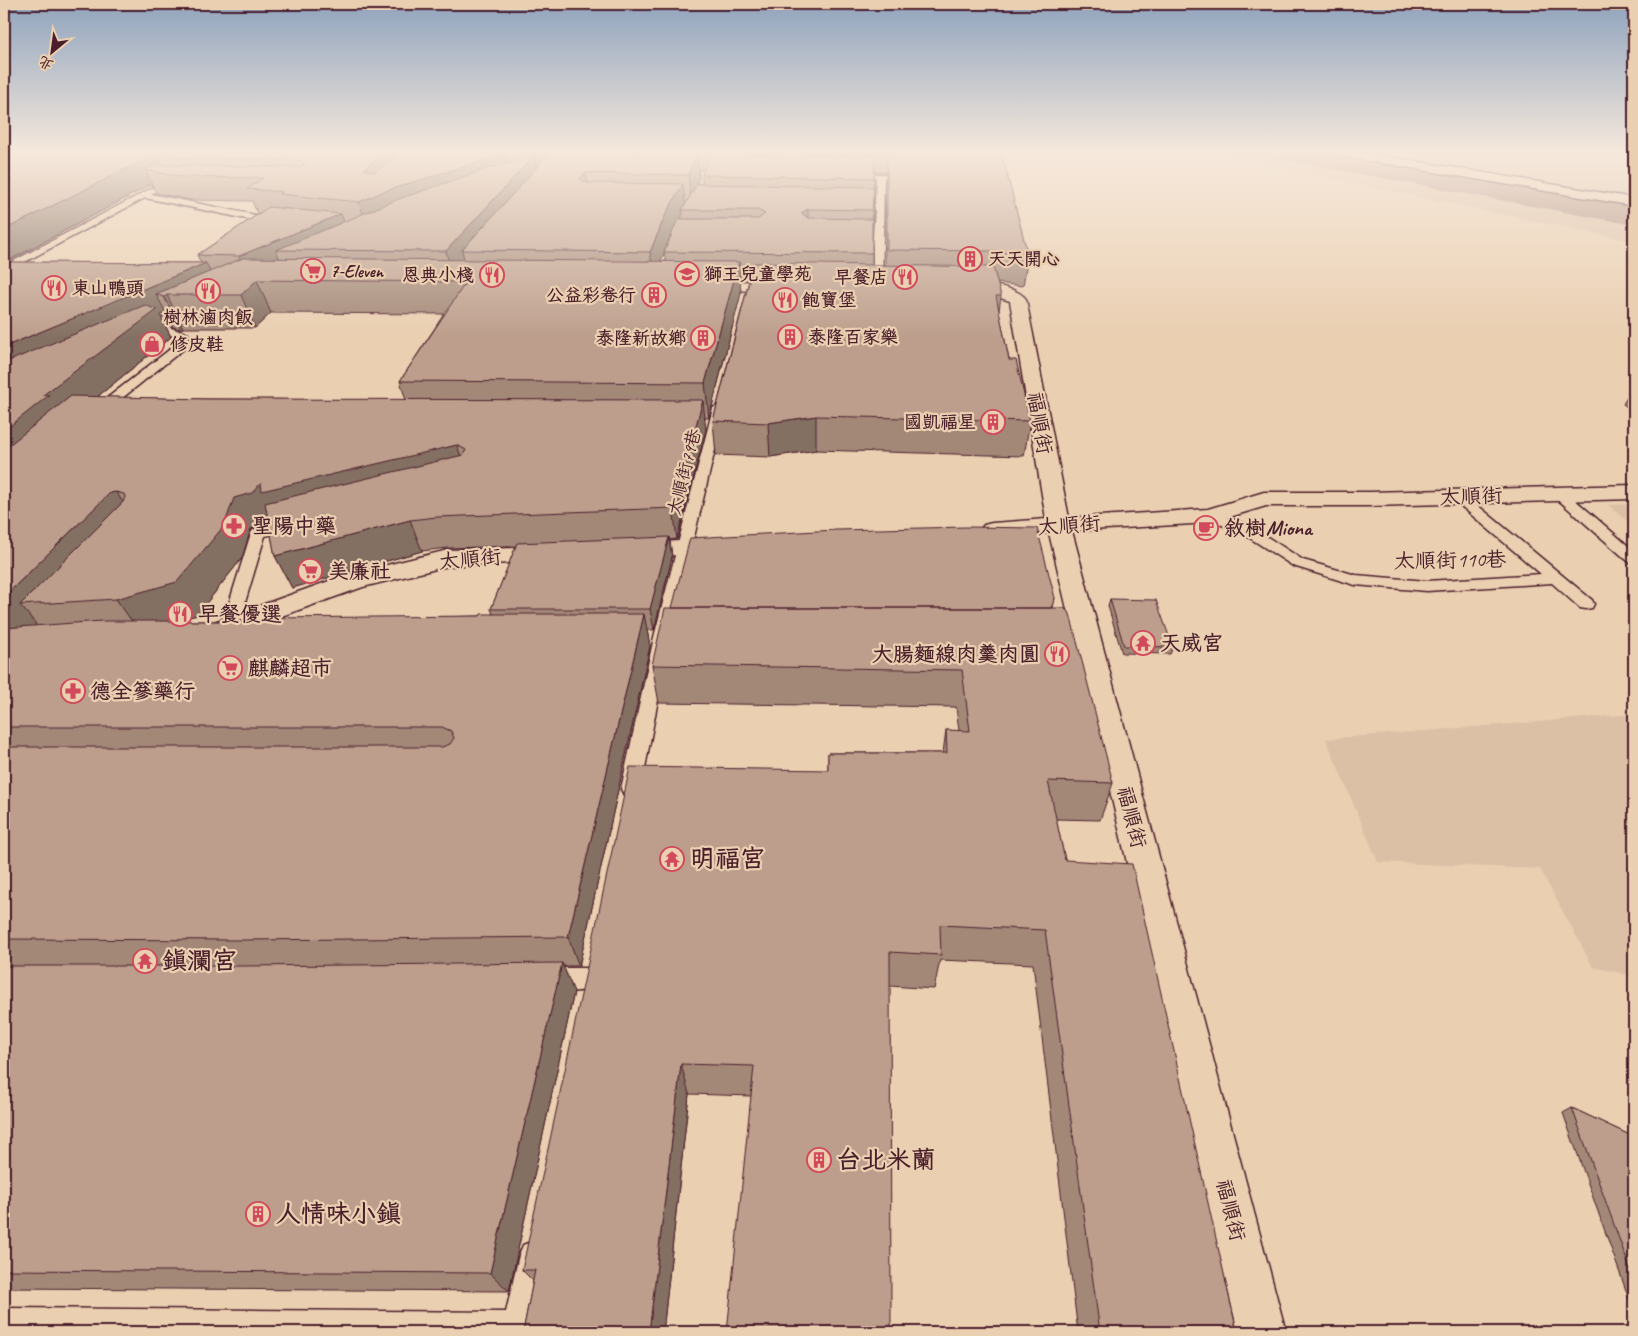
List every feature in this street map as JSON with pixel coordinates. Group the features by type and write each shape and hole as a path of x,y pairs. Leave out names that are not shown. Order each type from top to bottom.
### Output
{"street":[{"path":"685,286 749,291 799,287"},
{"path":"858,287 898,287"},
{"name":"福順街","path":"947,288 996,290 1009,293 1018,299 1077,638 1262,1332"},
{"path":"112,346 218,298"},
{"name":"太順街","path":"970,532 1187,516 1210,516 1264,499 1459,497 1634,492"},
{"path":"616,551 744,545"},
{"name":"太順街","path":"190,638 235,632 355,581 448,558 566,553"}],"lane":[{"path":"7,277 113,213"},
{"path":"238,213 288,223"},
{"path":"878,213 878,287"},
{"path":"838,240 878,241"},
{"path":"106,420 86,420 184,344 184,336 157,326"},
{"name":"太順街79巷","path":"626,813 662,637 685,548 711,424 722,397"},
{"path":"1560,494 1634,559"},
{"path":"1459,497 1586,604"},
{"name":"太順街110巷","path":"1210,516 1244,528 1298,563 1355,580 1427,586 1556,578"},
{"path":"235,632 258,533 306,521"},
{"path":"523,980 591,979"},
{"path":"4,1323 518,1330 539,1230"}],"shaded area":[{"path":"1499,213 1634,213 1634,241"},
{"path":"1634,504 1634,527 1608,505"},
{"path":"1634,714 1634,976 1593,967 1540,869 1378,862 1326,739"}],"building":[{"path":"4,213 37,213 4,230"},
{"path":"259,213 341,214 239,256 197,255"},
{"path":"364,213 481,213 446,251 276,250"},
{"path":"495,213 666,213 650,252 462,250"},
{"path":"801,213 808,218 872,219 872,253 664,252 678,219 758,219 765,214"},
{"path":"887,213 1017,213 1028,255 991,251 887,250"},
{"path":"243,258 739,262 705,383 400,381 466,282 257,280 241,295 167,295 164,297 156,294"},
{"path":"4,262 206,263 4,347"},
{"path":"754,263 993,267 1001,296 996,296 1009,360 1016,360 1030,421 816,416 768,423 713,421"},
{"path":"145,305 157,310 43,395 49,395 4,431 4,363"},
{"path":"71,396 207,399 703,400 673,508 437,517 410,520 275,556 265,503 463,455 466,450 457,445 262,491 261,483 252,493 234,498 224,526 177,582 116,599 20,605 123,502 125,497 124,494 110,493 4,597 4,449"},
{"path":"966,527 1037,528 1055,598 1051,608 672,608 690,538 836,530"},
{"path":"669,537 650,609 491,609 517,543"},
{"path":"1110,599 1156,600 1173,647 1124,646"},
{"path":"665,608 1064,608 1070,614 1113,783 1048,781 1065,860 1132,864 1237,1332 1100,1332 1045,930 940,925 941,955 890,952 891,1332 727,1332 754,1066 681,1064 649,1332 523,1332 535,1270 522,1270 630,767 828,770 828,753 947,753 946,730 970,731 962,670 652,665"},
{"path":"481,614 644,614 568,937 244,940 4,939 4,747 442,747 450,744 454,738 451,731 442,727 4,727 4,628 102,621 264,621 266,618 480,616"},
{"path":"562,963 490,1273 4,1270 4,966"},
{"path":"1572,1108 1634,1137 1634,1280"}],"place":[{"name":"天天開心","path":"970,259"},
{"name":"7-Eleven","path":"313,271"},
{"name":"獅王兒童學苑","path":"687,274"},
{"name":"恩典小棧","path":"492,275"},
{"name":"早餐店","path":"905,277"},
{"name":"東山鴨頭","path":"54,288"},
{"name":"樹林滷肉飯","path":"208,291"},
{"name":"公益彩卷行","path":"654,295"},
{"name":"飽寶堡","path":"785,300"},
{"name":"泰隆百家樂","path":"790,337"},
{"name":"泰隆新故鄉","path":"703,338"},
{"name":"修皮鞋","path":"152,344"},
{"name":"國凱福星","path":"993,422"},
{"name":"聖陽中藥","path":"234,526"},
{"name":"敘樹Miona","path":"1206,528"},
{"name":"美廉社","path":"310,571"},
{"name":"早餐優選","path":"180,614"},
{"name":"天威宮","path":"1143,643"},
{"name":"大腸麵線肉羹肉圓","path":"1057,654"},
{"name":"麒麟超市","path":"230,668"},
{"name":"德全篸藥行","path":"73,691"},
{"name":"明福宮","path":"672,859"},
{"name":"鎮瀾宮","path":"145,961"},
{"name":"台北米蘭","path":"819,1160"},
{"name":"人情味小鎮","path":"258,1214"}]}
